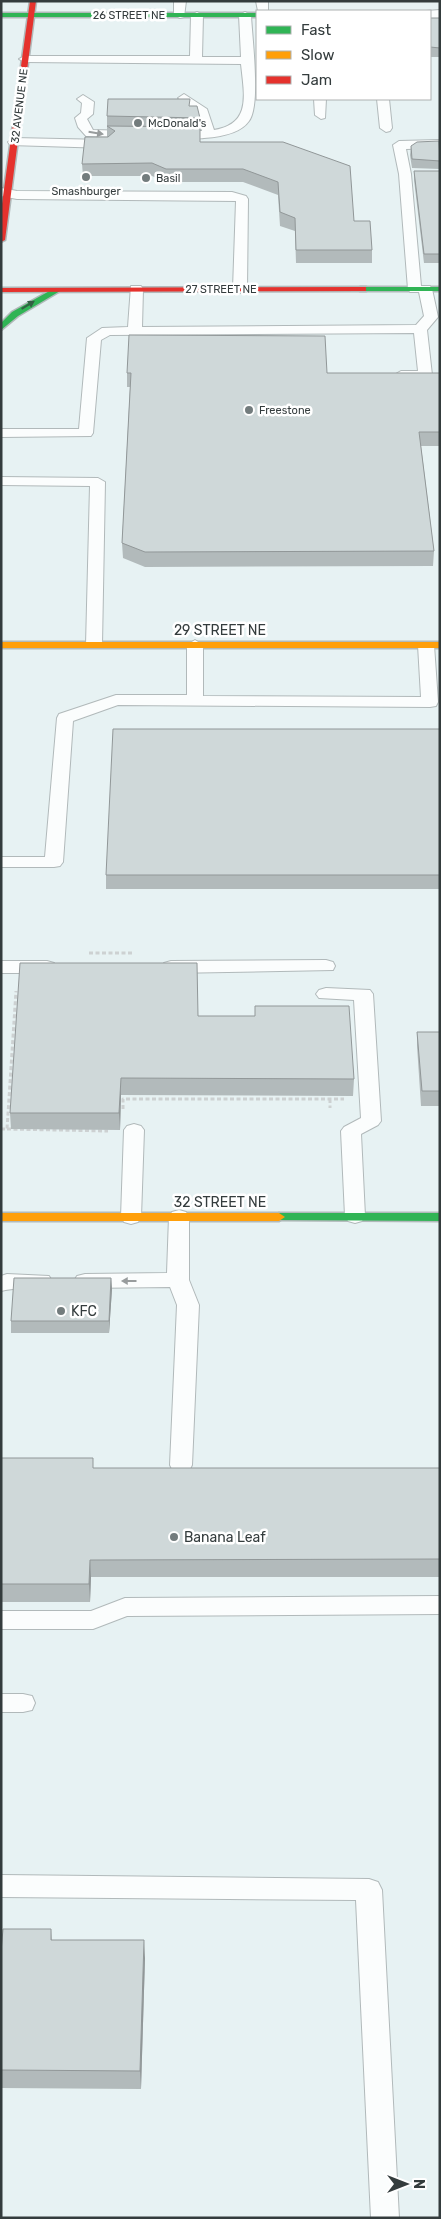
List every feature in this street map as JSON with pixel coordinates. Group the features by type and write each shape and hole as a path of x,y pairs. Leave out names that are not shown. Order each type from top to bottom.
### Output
{"street":[{"name":"32 AVENUE NE","path":"1,240 4,192 14,142 33,1"},
{"name":"26 STREET NE","path":"1,15 256,15"},
{"path":"54,29 85,15"},
{"path":"27,46 40,38"},
{"path":"1,328 22,309 60,289"},
{"name":"27 STREET NE","path":"1,290 440,289"},
{"name":"29 STREET NE","path":"1,645 433,645"},
{"path":"1,657 20,645"},
{"name":"32 STREET NE","path":"1,1217 440,1217"}],"lane":[{"path":"180,1 180,15"},
{"path":"196,15 196,60"},
{"path":"84,98 88,102 87,114 81,118 84,127 90,133 218,134 239,126 248,113 244,15"},
{"path":"25,59 247,61"},
{"path":"184,98 201,108 206,114 208,134"},
{"path":"320,100 321,115"},
{"path":"383,100 386,128"},
{"path":"14,142 138,145"},
{"path":"1,433 86,433 94,338 107,331 420,329 431,317 420,289 405,174 399,145 440,144"},
{"path":"405,174 422,174"},
{"path":"4,192 17,194 232,196 242,199 240,289"},
{"path":"135,330 136,289"},
{"path":"386,376 425,375 420,329"},
{"path":"1,481 98,482 94,645"},
{"path":"194,701 195,645"},
{"path":"1,862 54,862 65,718 116,700 430,702 433,645"},
{"path":"151,967 326,966"},
{"path":"1,967 66,967"},
{"path":"326,994 363,994 371,1121 351,1131 355,1216"},
{"path":"128,1122 131,1218"},
{"path":"179,1217 178,1280 188,1305 181,1465"},
{"path":"1,1284 7,1281 178,1280"},
{"path":"1,1620 94,1620 125,1607 440,1605"},
{"path":"1,1886 369,1890 385,2218"}],"path":[{"path":"89,953 132,953"},
{"path":"7,1129 11,1099 16,987"},
{"path":"128,1122 123,1099 353,1100"},
{"path":"330,1099 330,1108"},
{"path":"1,1129 112,1131"}],"building":[{"path":"431,18 440,18 440,48 431,47"},
{"path":"108,99 190,99 189,106 197,106 200,118 107,116"},
{"path":"107,126 200,127 200,142 283,142 350,166 354,221 370,221 372,250 296,250 295,218 280,212 278,182 243,169 166,169 152,163 82,164 85,137 108,137 115,131"},
{"path":"439,141 440,161 412,159 411,146 417,142"},
{"path":"414,171 440,171 440,254 424,254"},
{"path":"129,335 325,336 327,373 440,373 440,432 419,432 434,551 145,552 122,543 131,373 127,373"},
{"path":"113,729 440,729 440,875 106,875"},
{"path":"20,963 197,963 198,1016 255,1016 255,1006 349,1006 354,1079 121,1078 119,1113 10,1113"},
{"path":"417,1032 440,1032 440,1091 422,1091"},
{"path":"14,1278 111,1278 109,1321 11,1321"},
{"path":"1,1458 93,1458 93,1468 440,1468 440,1559 90,1560 89,1584 1,1584"},
{"path":"3,1929 51,1929 51,1940 144,1940 140,2071 1,2070 1,1952"}],"traffic: fast":[{"path":"1,15 256,15"},
{"path":"363,289 440,289"},
{"path":"1,328 15,314 56,291"},
{"path":"279,1217 440,1217"}],"traffic: slow":[{"path":"1,645 440,645"},
{"path":"1,1217 279,1217"}],"traffic: jam":[{"path":"1,240 33,1"},
{"path":"1,290 363,289"}],"place":[{"name":"McDonald's","path":"138,123"},
{"name":"Smashburger","path":"86,177"},
{"name":"Basil","path":"146,178"},
{"name":"Freestone","path":"249,410"},
{"name":"KFC","path":"61,1311"},
{"name":"Banana Leaf","path":"174,1537"}]}
